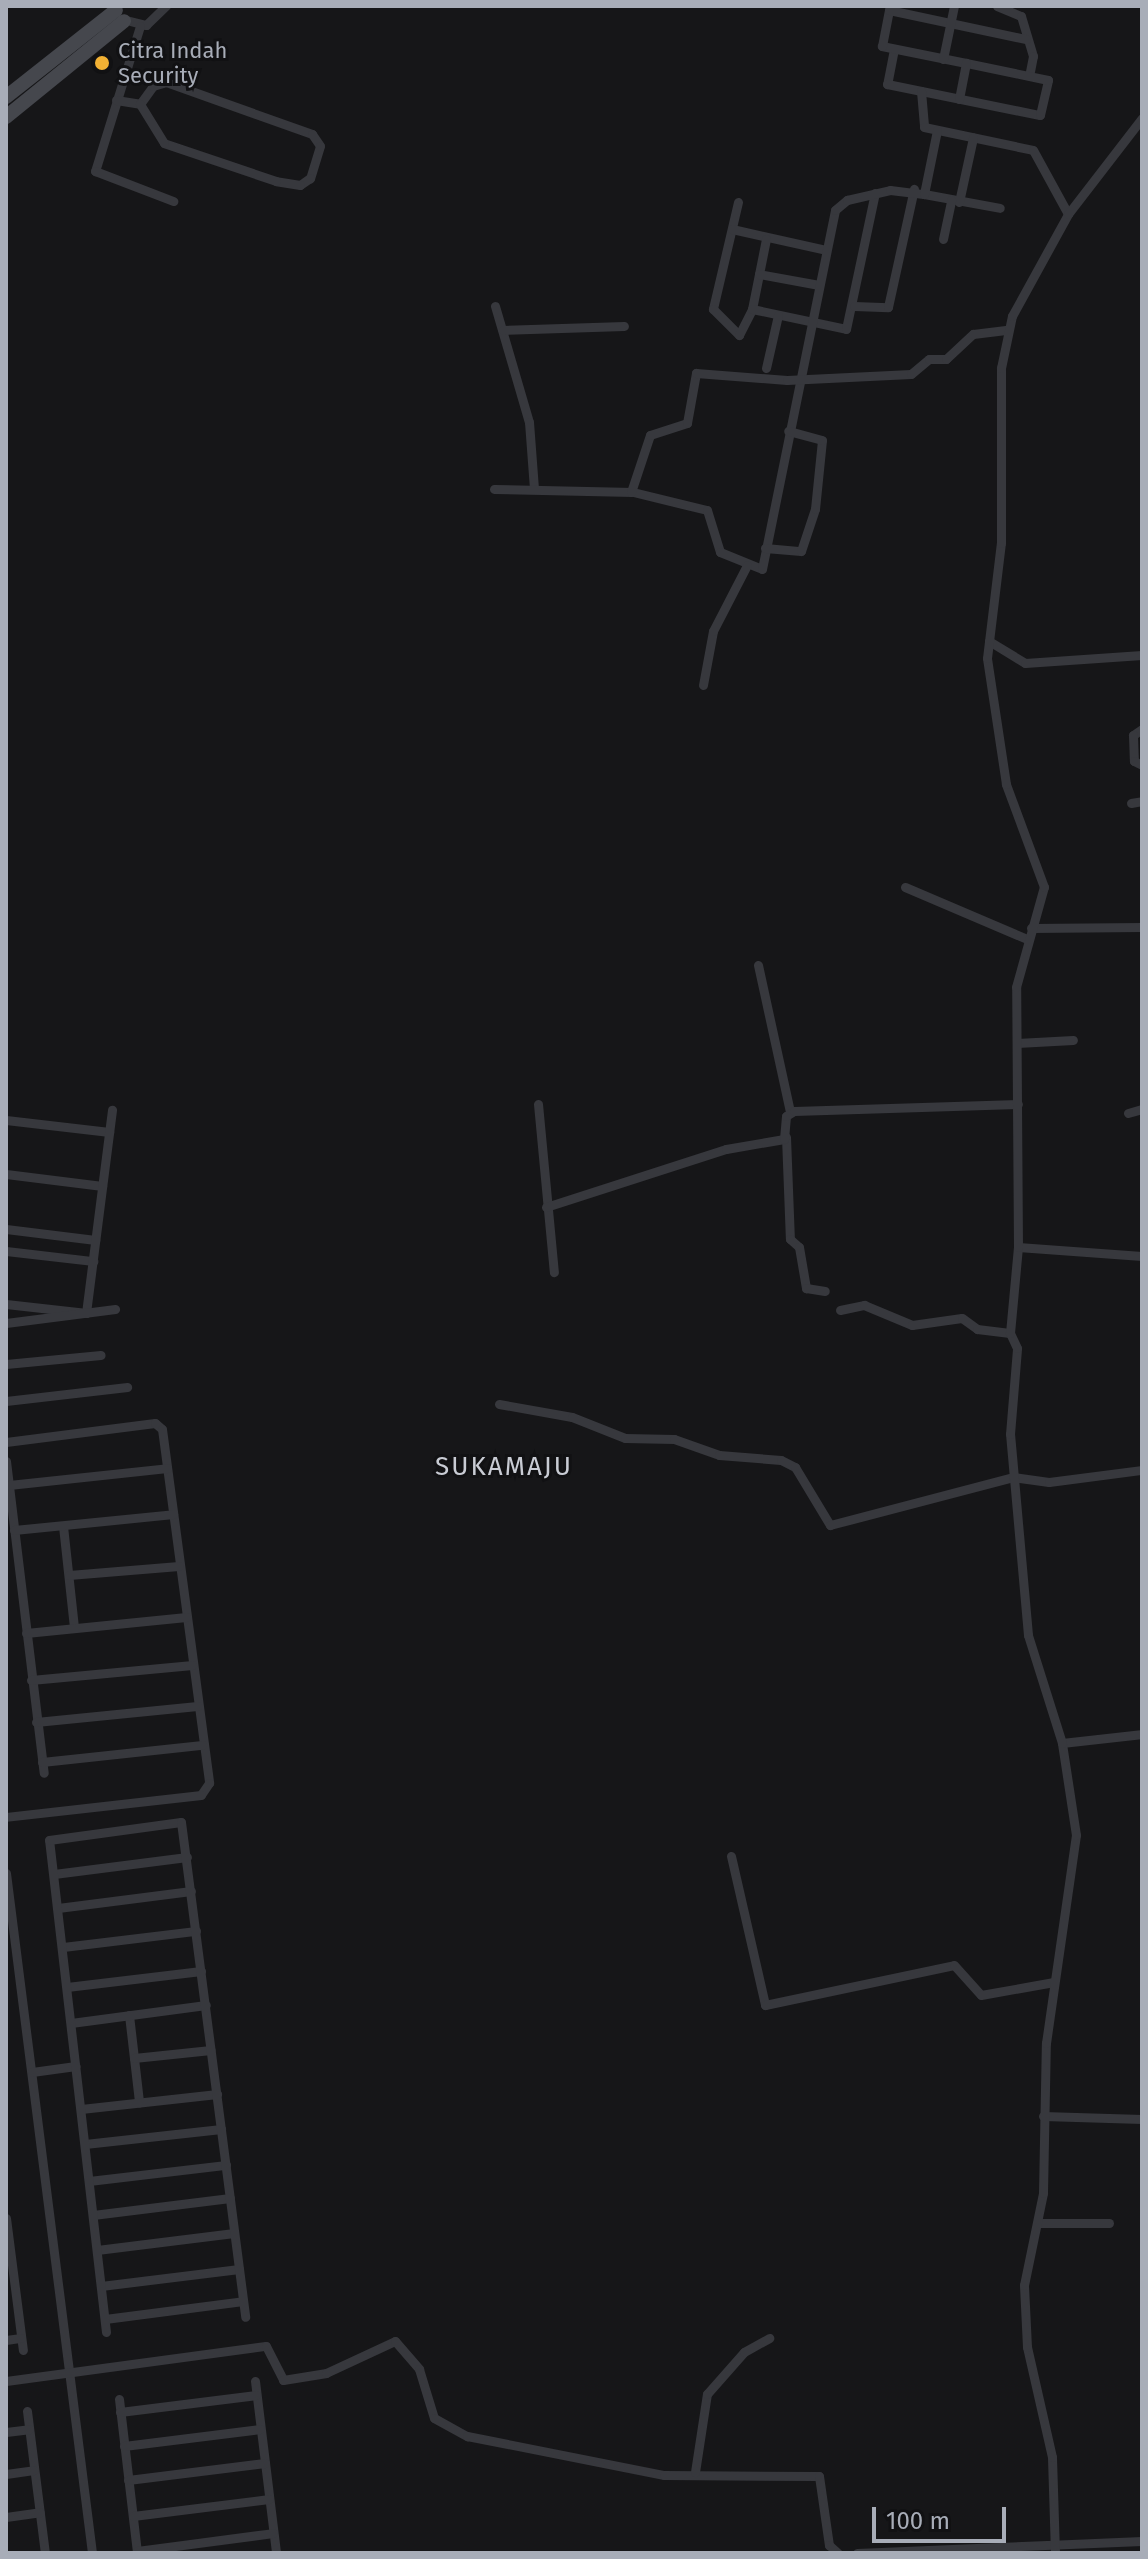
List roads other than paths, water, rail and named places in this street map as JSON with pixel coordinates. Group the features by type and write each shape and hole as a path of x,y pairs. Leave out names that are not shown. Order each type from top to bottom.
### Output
{"street":[{"path":"166,6 140,26 116,100 97,174 173,201"},
{"path":"943,59 954,6"},
{"path":"997,6 1021,16 1029,76"},
{"path":"894,49 887,84 1040,115 1048,80 882,46 889,10 901,9 1026,39"},
{"path":"118,13 140,26"},
{"path":"6,97 118,13"},
{"path":"6,117 118,13"},
{"path":"959,99 966,63"},
{"path":"116,100 140,104 164,143 276,181 300,185 310,178 320,146 312,134 166,82 153,86 140,104"},
{"path":"921,91 924,127 1033,150 1068,214"},
{"path":"1056,2549 1052,2457 1023,2303 1039,2223 1043,2116 1054,1982 1076,1848 1062,1743 1028,1635 1013,1477 1017,1348 1010,1333 1018,1247 1016,987 1043,877 1006,784 987,676 1001,543 1001,381 1008,330 1068,214 1140,123"},
{"path":"854,306 888,307 937,130"},
{"path":"943,239 973,138"},
{"path":"494,489 631,492 712,512 717,547 747,565 762,569 798,378 839,205 875,193 919,192 1000,208"},
{"path":"752,309 846,329 854,306 875,193"},
{"path":"738,202 713,309 739,335 752,309 766,239"},
{"path":"732,229 826,250"},
{"path":"759,274 819,285"},
{"path":"495,306 529,422 534,488"},
{"path":"766,368 778,315"},
{"path":"503,330 624,326"},
{"path":"631,492 650,435 687,423 696,373 798,378 911,374 929,359 948,358 973,334 1008,330"},
{"path":"765,548 801,551 815,509 822,440 788,431"},
{"path":"703,685 713,631 747,565"},
{"path":"989,641 1025,663 1142,655"},
{"path":"1142,729 1133,735 1134,761 1142,765"},
{"path":"905,887 1027,939"},
{"path":"1031,928 1142,927"},
{"path":"758,965 790,1112 786,1137 790,1239 799,1247 806,1288 825,1291"},
{"path":"1017,1043 1073,1040"},
{"path":"538,1104 554,1272"},
{"path":"790,1112 1018,1104"},
{"path":"1128,1113 1142,1109"},
{"path":"86,1313 112,1110"},
{"path":"6,1120 109,1132"},
{"path":"546,1207 786,1137"},
{"path":"6,1174 102,1186"},
{"path":"6,1229 95,1240"},
{"path":"1018,1247 1142,1256"},
{"path":"6,1251 93,1261"},
{"path":"6,1304 86,1313"},
{"path":"840,1310 864,1305 912,1325 962,1318 977,1329 1010,1333"},
{"path":"6,1323 115,1309"},
{"path":"6,1364 101,1355"},
{"path":"6,1401 127,1387"},
{"path":"499,1404 572,1417 625,1438 674,1439 719,1455 781,1460 795,1467 830,1525 1013,1477 1049,1482 1142,1470"},
{"path":"6,1442 157,1423 167,1468 209,1783 201,1795 6,1817"},
{"path":"6,1461 43,1768 202,1745"},
{"path":"9,1485 167,1468"},
{"path":"14,1530 173,1514"},
{"path":"63,1526 74,1627"},
{"path":"69,1575 179,1566"},
{"path":"6,1586 19,1585"},
{"path":"26,1633 186,1617"},
{"path":"31,1680 192,1665"},
{"path":"36,1722 197,1706"},
{"path":"1062,1743 1142,1734"},
{"path":"106,2332 50,1838 181,1822 245,2317"},
{"path":"731,1856 765,2005 954,1965 981,1995 1054,1982"},
{"path":"54,1874 187,1857"},
{"path":"6,1873 92,2553"},
{"path":"58,1908 191,1891"},
{"path":"63,1947 196,1931"},
{"path":"67,1987 201,1971"},
{"path":"71,2023 206,2005"},
{"path":"129,2015 139,2102"},
{"path":"134,2058 211,2050"},
{"path":"32,2072 76,2066"},
{"path":"81,2109 217,2094"},
{"path":"1043,2116 1142,2119"},
{"path":"85,2144 221,2129"},
{"path":"89,2181 226,2165"},
{"path":"93,2215 230,2198"},
{"path":"1039,2223 1109,2223"},
{"path":"6,2224 11,2301 23,2350"},
{"path":"97,2250 234,2233"},
{"path":"101,2286 239,2269"},
{"path":"105,2319 243,2301"},
{"path":"6,2340 21,2338"},
{"path":"695,2472 707,2394 744,2352 769,2338"},
{"path":"6,2381 266,2346 283,2380 316,2376 395,2341 419,2369 434,2418 467,2436 621,2469 819,2476 829,2545 838,2553"},
{"path":"255,2381 276,2553"},
{"path":"120,2412 256,2395"},
{"path":"119,2399 137,2552 273,2533"},
{"path":"27,2411 45,2553"},
{"path":"6,2432 29,2429"},
{"path":"124,2446 260,2429"},
{"path":"128,2480 265,2463"},
{"path":"6,2474 34,2470"},
{"path":"133,2516 269,2499"},
{"path":"6,2517 40,2512"},
{"path":"857,2553 1056,2549 1142,2541"}],"place":[{"name":"Citra Indah Security","path":"102,63"}],"district":[{"name":"SUKAMAJU","path":"504,1467"}]}
